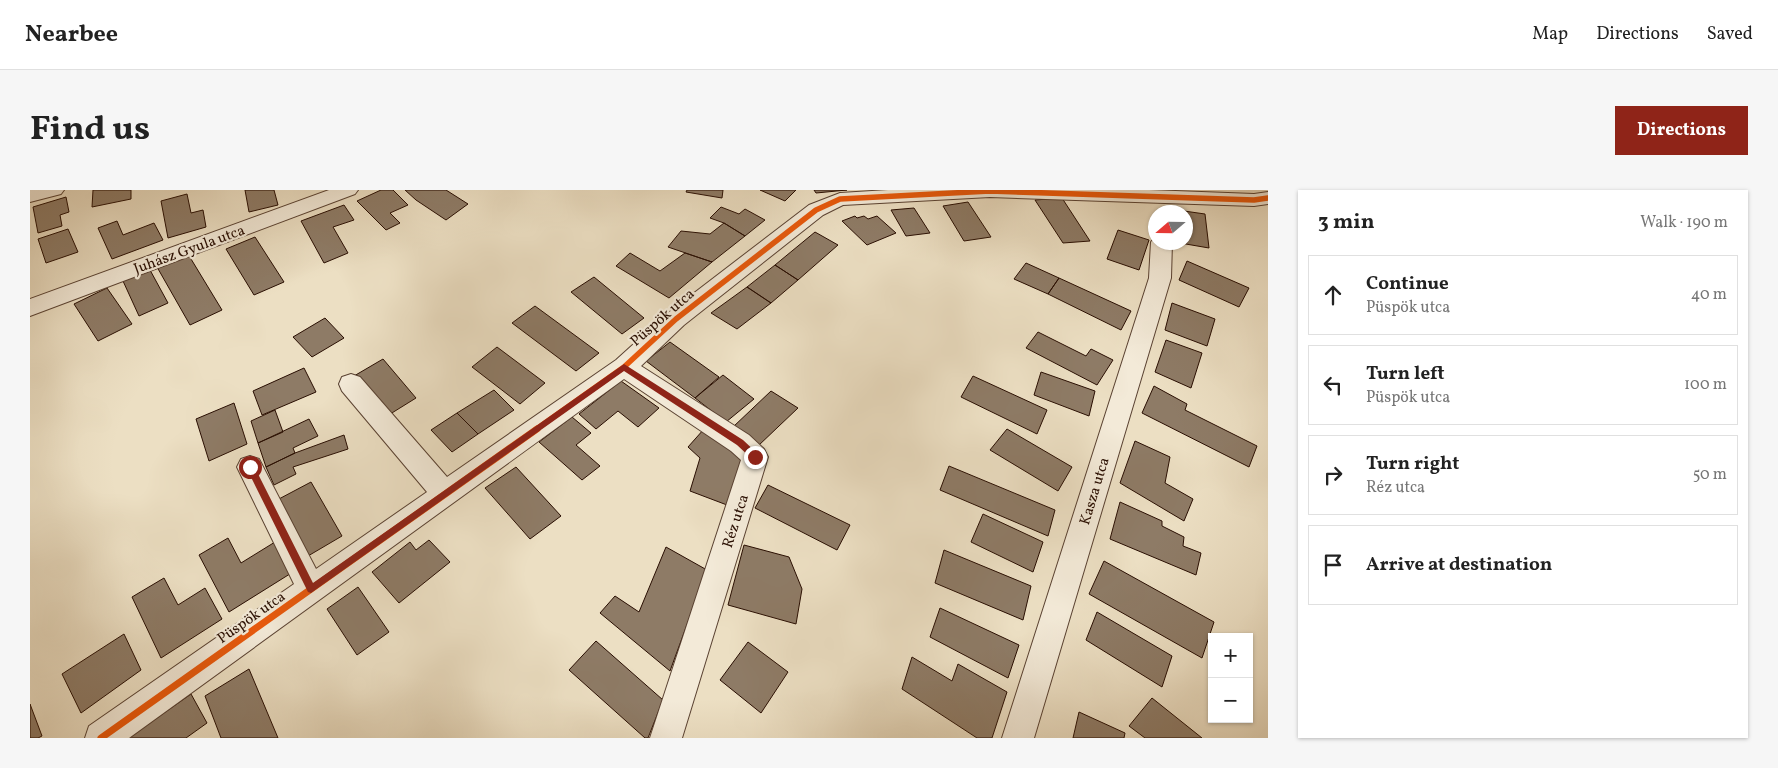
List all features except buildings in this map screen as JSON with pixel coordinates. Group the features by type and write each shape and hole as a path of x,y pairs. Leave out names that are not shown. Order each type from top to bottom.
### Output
{"street":[{"path":"30,196 54,190"},
{"name":"Juhász Gyula utca","path":"30,308 348,190"},
{"name":"Püspök utca","path":"101,738 624,367 676,319 816,210 840,199 936,192 990,191 1165,204 1268,198"},
{"name":"Kasza utca","path":"1018,738 1160,278 1162,250"},
{"name":"Réz utca","path":"624,367 740,443 755,457 666,738"},
{"path":"351,384 445,494"},
{"path":"250,467 311,589"}],"cycle path":[{"path":"101,738 624,367 676,319 816,210 840,199 990,191 1254,200 1268,198"}],"route":[{"path":"250,467 311,589 624,367 740,443 755,457"}]}
